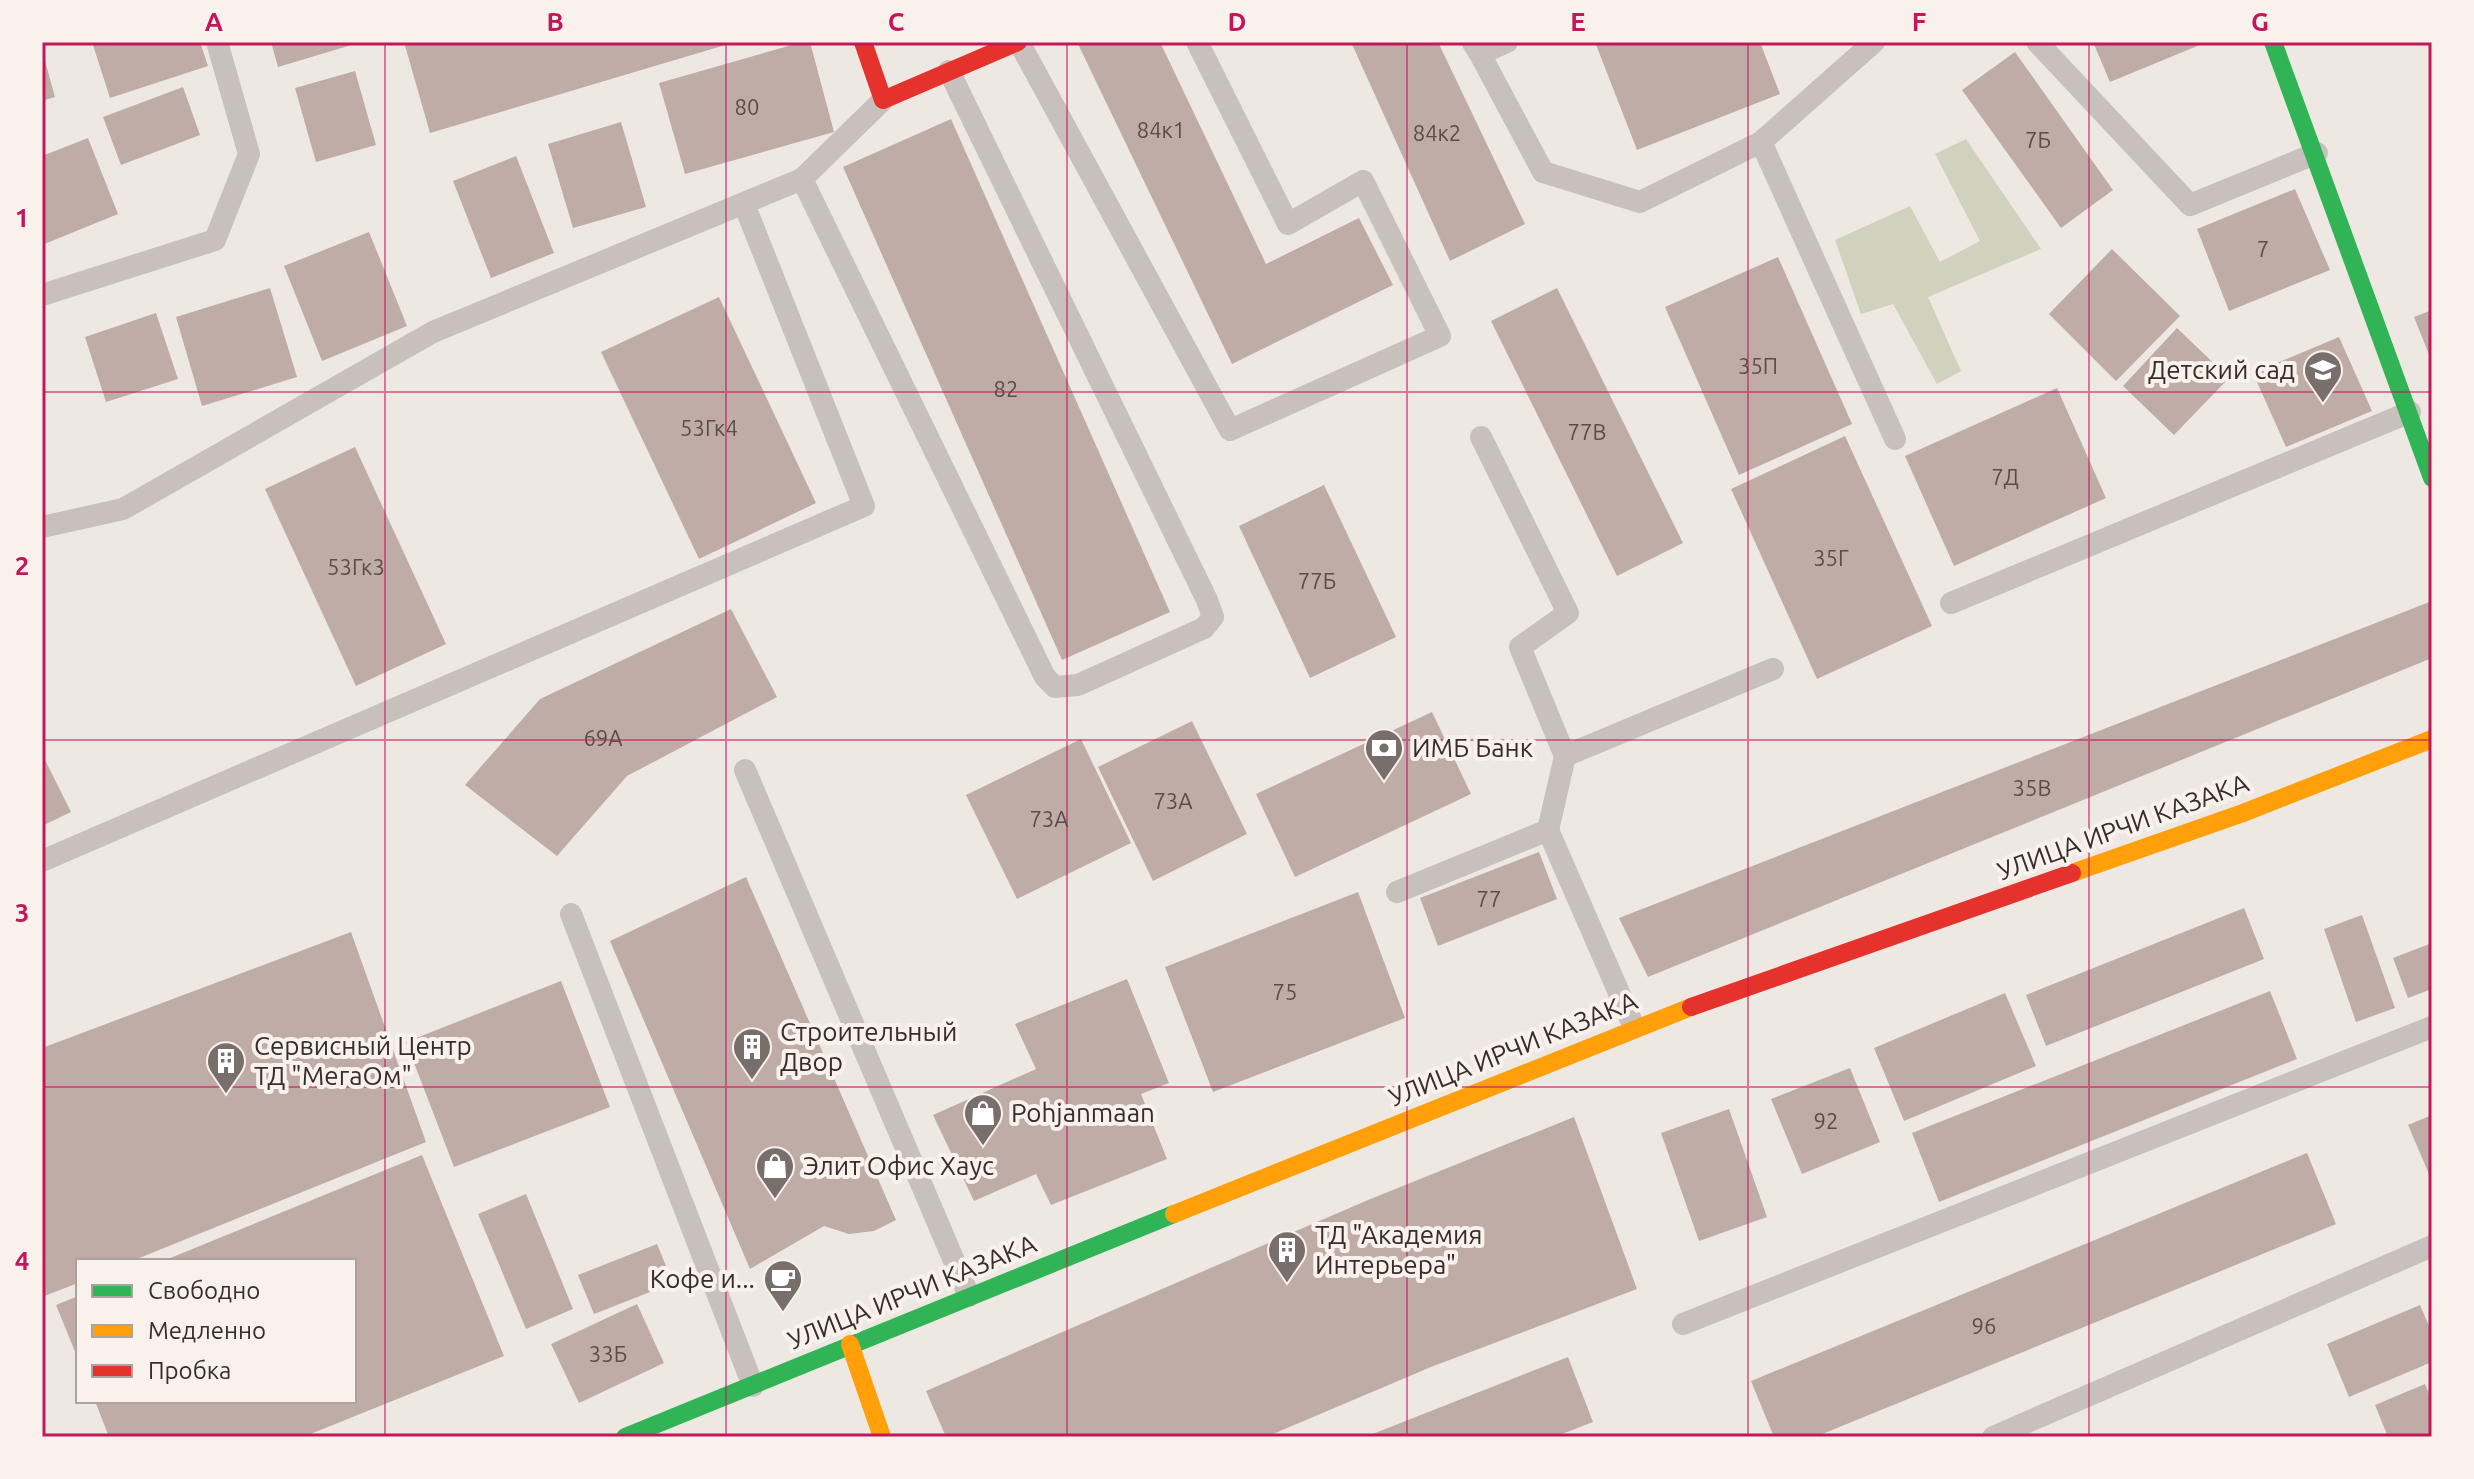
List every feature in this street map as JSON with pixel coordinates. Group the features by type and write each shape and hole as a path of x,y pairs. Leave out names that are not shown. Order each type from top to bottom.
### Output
{"main road":[{"path":"863,42 883,100 1018,42"},
{"path":"2273,42 2317,153 2432,478"},
{"name":"УЛИЦА ИРЧИ КАЗАКА","path":"625,1437 1634,1027 2243,813 2432,739"},
{"path":"850,1344 882,1437"}],"lane":[{"path":"42,295 215,240 249,154 217,42"},
{"path":"1018,42 1230,430 1440,336 1363,181 1288,224 1197,42"},
{"path":"1507,42 1476,48 1543,172 1640,202 1761,142 1874,42"},
{"path":"2037,42 2190,205 2317,153"},
{"path":"802,179 1045,677 1055,687 1078,685 1204,628 1213,617 1207,600 949,71"},
{"path":"42,527 123,509 433,332 802,179 883,100"},
{"path":"1761,142 1895,439"},
{"path":"42,861 864,506 744,204"},
{"path":"1951,603 2410,412"},
{"path":"1481,437 1568,613 1520,647 1565,756 1548,830 1634,1027"},
{"path":"1565,756 1773,669"},
{"path":"745,770 969,1296"},
{"path":"1397,892 1548,830"},
{"path":"571,914 753,1386"},
{"path":"1683,1324 2432,1027"},
{"path":"1993,1437 2432,1246"}],"green space":[{"path":"1966,139 2041,249 1928,297 1961,371 1937,384 1893,304 1861,314 1835,240 1910,206 1940,262 1980,241 1935,154"}],"building":[{"path":"92,42 200,42 208,66 110,98"},
{"path":"271,42 355,42 355,44 278,67"},
{"path":"404,42 732,42 732,43 430,133"},
{"path":"810,42 834,132 685,174 659,83"},
{"path":"1077,42 1160,42 1266,264 1359,218 1393,285 1232,364"},
{"path":"1351,42 1438,42 1525,224 1450,261"},
{"path":"1595,42 1760,42 1780,94 1637,150"},
{"path":"2093,42 2207,42 2110,82"},
{"path":"42,50 55,97 42,101"},
{"path":"2015,52 2113,190 2061,228 1962,90"},
{"path":"355,71 376,145 316,162 295,88"},
{"path":"183,87 200,135 121,165 103,117"},
{"path":"951,119 1170,612 1062,660 843,167"},
{"path":"621,122 646,207 573,228 548,144"},
{"path":"88,138 118,214 42,245 42,156"},
{"path":"516,156 554,253 491,278 453,181"},
{"path":"2295,189 2330,270 2229,311 2197,229"},
{"path":"369,232 407,326 322,361 284,266"},
{"path":"2112,249 2180,316 2116,381 2049,314"},
{"path":"1778,257 1852,424 1739,475 1665,307"},
{"path":"270,288 297,377 202,406 176,317"},
{"path":"1557,288 1683,543 1617,576 1491,321"},
{"path":"719,297 816,503 699,559 601,352"},
{"path":"2432,310 2432,362 2414,317"},
{"path":"156,313 178,379 106,402 85,337"},
{"path":"2177,328 2229,378 2174,435 2123,386"},
{"path":"2339,337 2372,411 2286,447 2253,373"},
{"path":"2057,388 2106,498 1954,566 1905,456"},
{"path":"1845,436 1932,626 1817,679 1731,489"},
{"path":"355,447 446,644 356,686 265,489"},
{"path":"1324,485 1396,637 1310,678 1239,526"},
{"path":"2432,601 2432,658 1648,977 1619,918"},
{"path":"731,609 777,697 627,776 557,856 465,785 540,699"},
{"path":"1432,712 1471,794 1295,877 1256,794"},
{"path":"1192,721 1247,834 1153,881 1098,767"},
{"path":"1081,739 1131,843 1017,899 966,795"},
{"path":"42,754 71,812 42,826"},
{"path":"1539,852 1557,899 1438,946 1420,898"},
{"name":"Строительный Двор","path":"746,877 896,1220 874,1231 849,1234 824,1226 750,1269 610,941"},
{"path":"1358,892 1405,1018 1213,1092 1165,967"},
{"path":"2244,908 2264,959 2046,1046 2026,995"},
{"path":"2362,915 2395,1008 2356,1022 2324,929"},
{"name":"Сервисный Центр ТД \"МегаОм\"","path":"351,932 426,1142 137,1259 76,1259 76,1284 42,1297 42,1048"},
{"path":"2432,943 2432,989 2408,998 2393,958"},
{"path":"1127,979 1169,1083 1141,1094 1167,1159 1051,1205 1036,1174 974,1201 933,1115 1036,1069 1015,1024"},
{"path":"561,981 610,1107 454,1167 406,1042"},
{"path":"2270,991 2297,1059 1939,1202 1912,1133"},
{"path":"2005,993 2036,1066 1904,1121 1874,1048"},
{"path":"1850,1068 1880,1142 1802,1174 1771,1099"},
{"path":"1729,1109 1767,1217 1699,1241 1661,1133"},
{"path":"2432,1115 2432,1181 2408,1125"},
{"name":"ТД \"Академия Интерьера\"","path":"1574,1117 1637,1289 1431,1367 1266,1437 946,1437 926,1391 1368,1200"},
{"path":"2307,1153 2336,1224 1815,1437 1774,1437 1751,1381"},
{"path":"422,1155 504,1356 303,1437 109,1437 96,1403 356,1403 356,1259 168,1259"},
{"path":"526,1194 573,1309 526,1329 478,1214"},
{"path":"657,1244 673,1283 594,1314 578,1275"},
{"path":"76,1297 76,1354 56,1305"},
{"path":"637,1304 664,1363 579,1403 551,1344"},
{"path":"2420,1305 2432,1333 2432,1362 2349,1397 2327,1344"},
{"path":"1568,1357 1593,1422 1554,1437 1365,1437"},
{"path":"2425,1384 2432,1401 2432,1437 2388,1437 2375,1405"}],"traffic: fast":[{"path":"2273,42 2432,478"},
{"path":"625,1437 1174,1214"}],"traffic: slow":[{"path":"2072,873 2243,813 2432,739"},
{"path":"1174,1214 1691,1007"},
{"path":"850,1344 882,1437"}],"traffic: jam":[{"path":"863,42 883,100 1018,42"},
{"path":"1691,1007 2072,873"}],"place":[{"name":"Детский сад","path":"2323,404"},
{"name":"ИМБ Банк","path":"1384,782"},
{"name":"Строительный Двор","path":"752,1081"},
{"name":"Сервисный Центр ТД \"МегаОм\"","path":"226,1095"},
{"name":"Pohjanmaan","path":"983,1147"},
{"name":"Элит Офис Хаус","path":"775,1200"},
{"name":"ТД \"Академия Интерьера\"","path":"1287,1284"},
{"name":"Кофе и...","path":"783,1313"}]}
